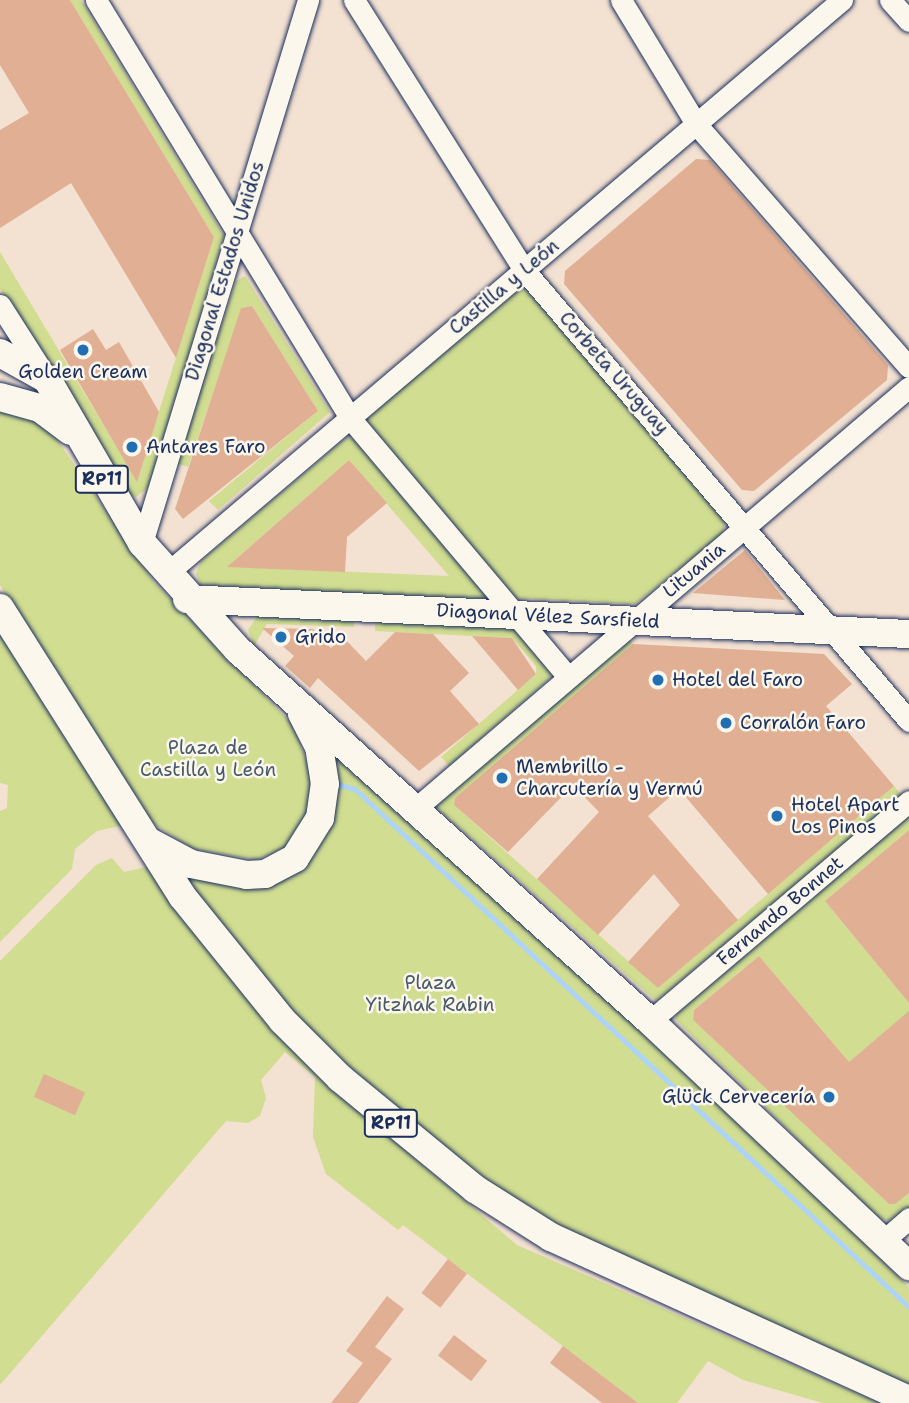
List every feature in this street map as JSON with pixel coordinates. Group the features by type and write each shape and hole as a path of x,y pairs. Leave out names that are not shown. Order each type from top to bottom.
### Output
{"main road":[{"path":"0,353 47,379"},
{"name":"RP11","path":"47,379 78,437 142,543 187,599 650,1021 909,1266"},
{"path":"0,397 40,408 78,437"},
{"name":"Diagonal Vélez Sarsfield","path":"187,599 909,634"},
{"name":"RP11","path":"0,608 142,837 182,896 283,1021 340,1078 475,1189 593,1259 909,1400"},
{"path":"142,837 191,864 239,874 265,874 295,858 320,818 325,784 314,734 295,700"}],"street":[{"path":"96,0 350,418 568,677"},
{"name":"Diagonal Estados Unidos","path":"142,543 308,0"},
{"name":"Corbeta Uruguay","path":"354,0 524,270 746,526 909,721"},
{"path":"621,0 696,124 909,367"},
{"name":"Castilla y León","path":"166,574 842,0"},
{"path":"890,0 909,21"},
{"path":"0,305 47,379"},
{"name":"Lituania","path":"416,808 909,387"},
{"name":"Fernando Bonnet","path":"650,1021 909,801"},
{"path":"883,1241 909,1218"}],"green space":[{"path":"70,0 81,0 224,236 149,487 136,497 124,491 0,289 0,252 137,481 214,237"},
{"path":"245,276 330,412 218,510 209,501 318,411 252,306 242,308 188,467 176,463 236,281"},
{"path":"520,280 726,519 722,534 635,604 513,598 365,419"},
{"name":"Plaza de Castilla y León","path":"0,410 31,419 56,438 154,582 293,725 312,776 309,810 291,845 256,860 193,849 146,819 114,776 0,585"},
{"path":"347,437 356,440 486,594 484,601 201,585 196,574 201,561","holes":["349,460 449,576 236,567 235,560"]},
{"path":"258,615 355,615 354,627 267,624 254,646 248,630"},
{"path":"375,616 511,623 551,673 549,679 449,766 441,757 536,674 536,666 512,638 375,631"},
{"path":"0,628 124,825 97,831 75,849 72,869 0,942 0,811 7,808 8,785 0,783"},
{"path":"627,637 633,644 455,798 454,805 658,988 894,786 902,796 656,1001 437,808 438,800"},
{"name":"Plaza Yitzhak Rabin","path":"331,754 693,1076 909,1287 909,1385 575,1237 446,1154 297,1022 177,870 306,863 333,821 337,787"},
{"path":"909,814 909,830 825,901 909,1003 909,1012 849,1062 759,956 694,1010 693,1020 889,1204 909,1193 909,1210 889,1221 878,1218 675,1019 677,1011"},
{"path":"112,858 124,872 146,867 222,966 362,1113 517,1245 880,1403 823,1403 743,1380 708,1361 677,1403 638,1403 403,1225 398,1230 326,1174 313,1137 315,1077 285,1052 261,1080 266,1098 260,1116 248,1123 226,1121 0,1385 0,961 96,865"}],"building":[{"path":"0,0 70,0 214,237 176,358 71,183 0,228 0,130 29,113 0,65"},
{"path":"696,159 710,160 888,365 887,380 754,491 742,490 564,284 565,271"},
{"path":"252,306 318,411 183,519 175,509 241,308"},
{"name":"Antares Faro","path":"93,329 106,350 119,342 159,412 137,482 60,350"},
{"path":"349,460 387,503 347,537 345,572 227,567"},
{"path":"745,550 785,600 693,593"},
{"path":"262,628 313,629 331,648 343,637 366,661 395,632 433,634 469,673 450,691 479,724 419,771 318,678 310,688 285,666 294,656"},
{"path":"472,636 512,638 536,674 518,690"},
{"path":"633,644 824,654 852,684 826,706 894,786 768,894 679,789 648,816 738,920 658,988 628,962 680,905 654,874 598,935 537,879 599,812 573,785 508,852 454,805 455,798"},
{"path":"909,830 909,1003 825,901"},
{"path":"759,956 849,1062 909,1011 909,1193 895,1204 889,1204 693,1020 694,1010"},
{"path":"44,1074 85,1092 75,1115 34,1097"},
{"path":"448,1259 467,1274 440,1308 422,1293"},
{"path":"387,1296 404,1309 375,1347 392,1359 358,1403 331,1403 363,1363 346,1351"},
{"path":"454,1335 487,1361 471,1381 438,1355"},
{"path":"563,1346 638,1403 602,1403 550,1363"}],"waterway":[{"path":"337,784 355,789 909,1307"}],"place":[{"name":"Golden Cream","path":"83,350"},
{"name":"Antares Faro","path":"132,447"},
{"name":"Grido","path":"281,637"},
{"name":"Hotel del Faro","path":"658,680"},
{"name":"Corralón Faro","path":"726,723"},
{"name":"Membrillo - Charcutería y Vermú","path":"502,778"},
{"name":"Hotel Apart Los Pinos","path":"777,816"},
{"name":"Glück Cervecería","path":"829,1097"}]}
